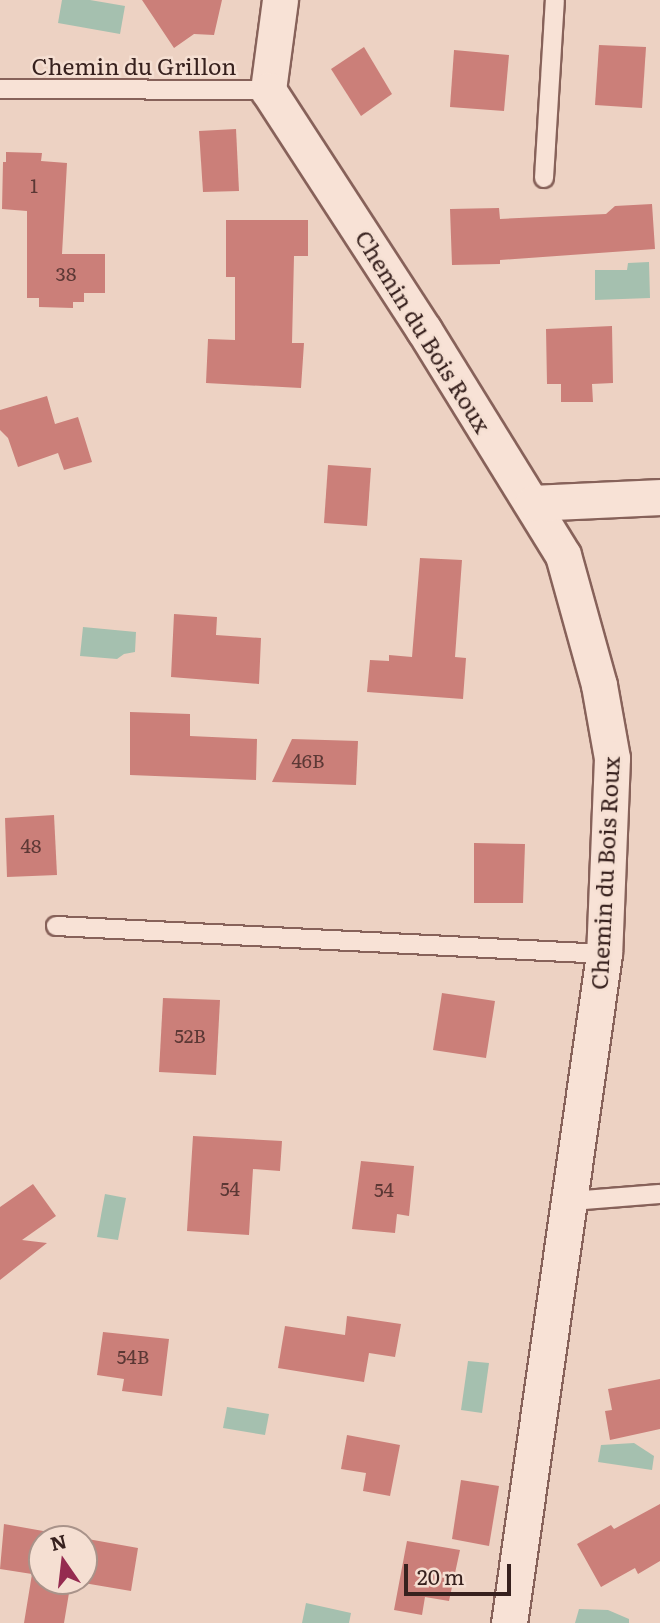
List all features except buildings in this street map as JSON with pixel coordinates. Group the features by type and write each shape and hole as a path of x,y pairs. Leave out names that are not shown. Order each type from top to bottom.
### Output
{"street":[{"path":"268,90 281,0"},
{"name":"Chemin du Bois Roux","path":"268,90 340,197 563,555 599,685 612,758 604,954 509,1623"},
{"path":"533,503 660,497"}],"lane":[{"path":"544,178 555,0"},
{"name":"Chemin du Grillon","path":"0,89 268,90"},
{"path":"56,926 604,954"},
{"path":"571,1201 660,1194"}],"shaded area":[{"path":"62,0 90,0 125,6 120,34 58,23"},
{"path":"649,262 650,298 595,300 595,270 627,270 628,263"},
{"path":"83,627 136,632 135,652 124,654 117,659 80,656"},
{"path":"105,1194 126,1198 118,1240 97,1237"},
{"path":"468,1361 489,1363 482,1413 461,1410"},
{"path":"227,1407 269,1414 265,1435 223,1428"},
{"path":"634,1443 654,1456 652,1470 598,1462 601,1445"},
{"path":"306,1603 351,1613 349,1623 302,1623"},
{"path":"579,1609 608,1610 629,1619 629,1623 575,1623"}]}
